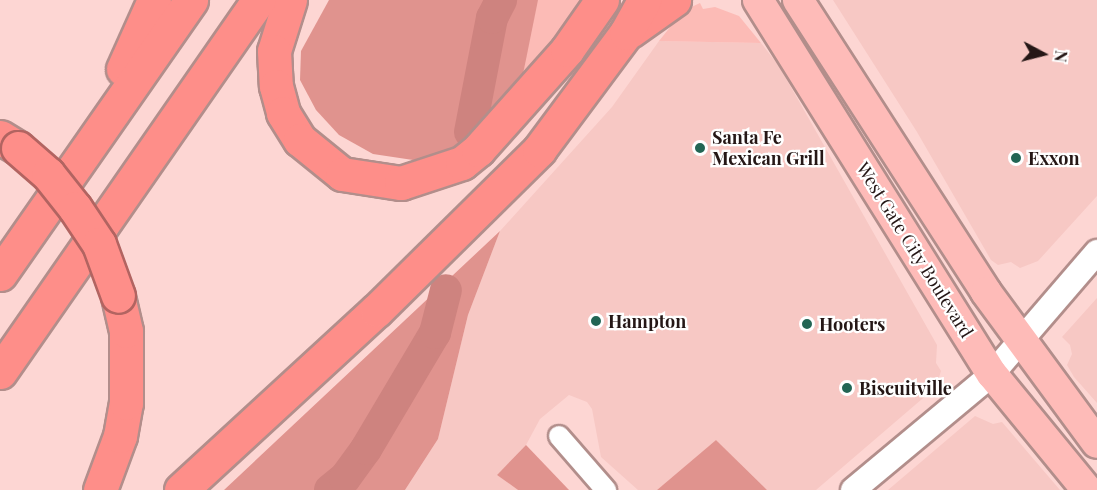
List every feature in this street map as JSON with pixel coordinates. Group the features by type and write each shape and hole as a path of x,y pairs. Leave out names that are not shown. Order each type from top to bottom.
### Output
{"highway":[{"path":"61,188 136,46 154,0"},
{"path":"0,274 191,0"},
{"path":"0,372 260,0"},
{"path":"290,0 274,51 276,86 284,113 300,140 342,174 401,183 462,163 478,150 567,50 602,0"},
{"path":"181,490 377,310 539,150 626,33 645,0"},
{"path":"626,33 674,0"},
{"path":"9,143 48,174 75,208 99,244 118,297 126,331 126,403 120,436 100,490"}],"main road":[{"name":"West Gate City Boulevard","path":"758,0 822,97 992,374 1087,490"},
{"name":"West Gate City Boulevard","path":"798,0 1021,340 1097,443"}],"street":[{"path":"854,490 992,374 1097,252"},
{"path":"559,436 606,490"}],"shaded area":[{"path":"329,0 538,0 520,89 453,157 413,160 373,154 339,135 316,110 300,80 301,51"},
{"path":"538,0 585,0 520,89 535,6"},
{"path":"833,0 1097,0 1097,196 1038,261 1020,268 1011,262 998,265 991,260 917,132"},
{"path":"700,3 703,9 715,7 739,16 761,43 659,41 683,11"},
{"path":"659,41 761,43 779,66 937,345 936,363 941,371 936,387 816,490 767,490 716,440 657,490 638,490 601,457 592,409 587,402 569,395 540,419 526,445 497,475 518,490 405,490 438,439 468,315 500,231 612,107"},
{"path":"500,231 468,315 438,439 405,490 224,490"},
{"path":"1097,298 1097,403 1074,377 1067,365 1072,354 1070,345 1062,337"},
{"path":"975,416 993,424 1002,422 1060,490 888,490"},
{"path":"716,440 767,490 657,490"},
{"path":"526,445 569,490 518,490 497,475"}],"waterway":[{"path":"470,132 492,18 501,0"},
{"path":"330,490 345,478 366,449 435,333 446,290"}],"place":[{"name":"Santa Fe Mexican Grill","path":"700,148"},
{"name":"Exxon","path":"1016,158"},
{"name":"Hampton","path":"596,321"},
{"name":"Hooters","path":"807,324"},
{"name":"Biscuitville","path":"847,388"}]}
